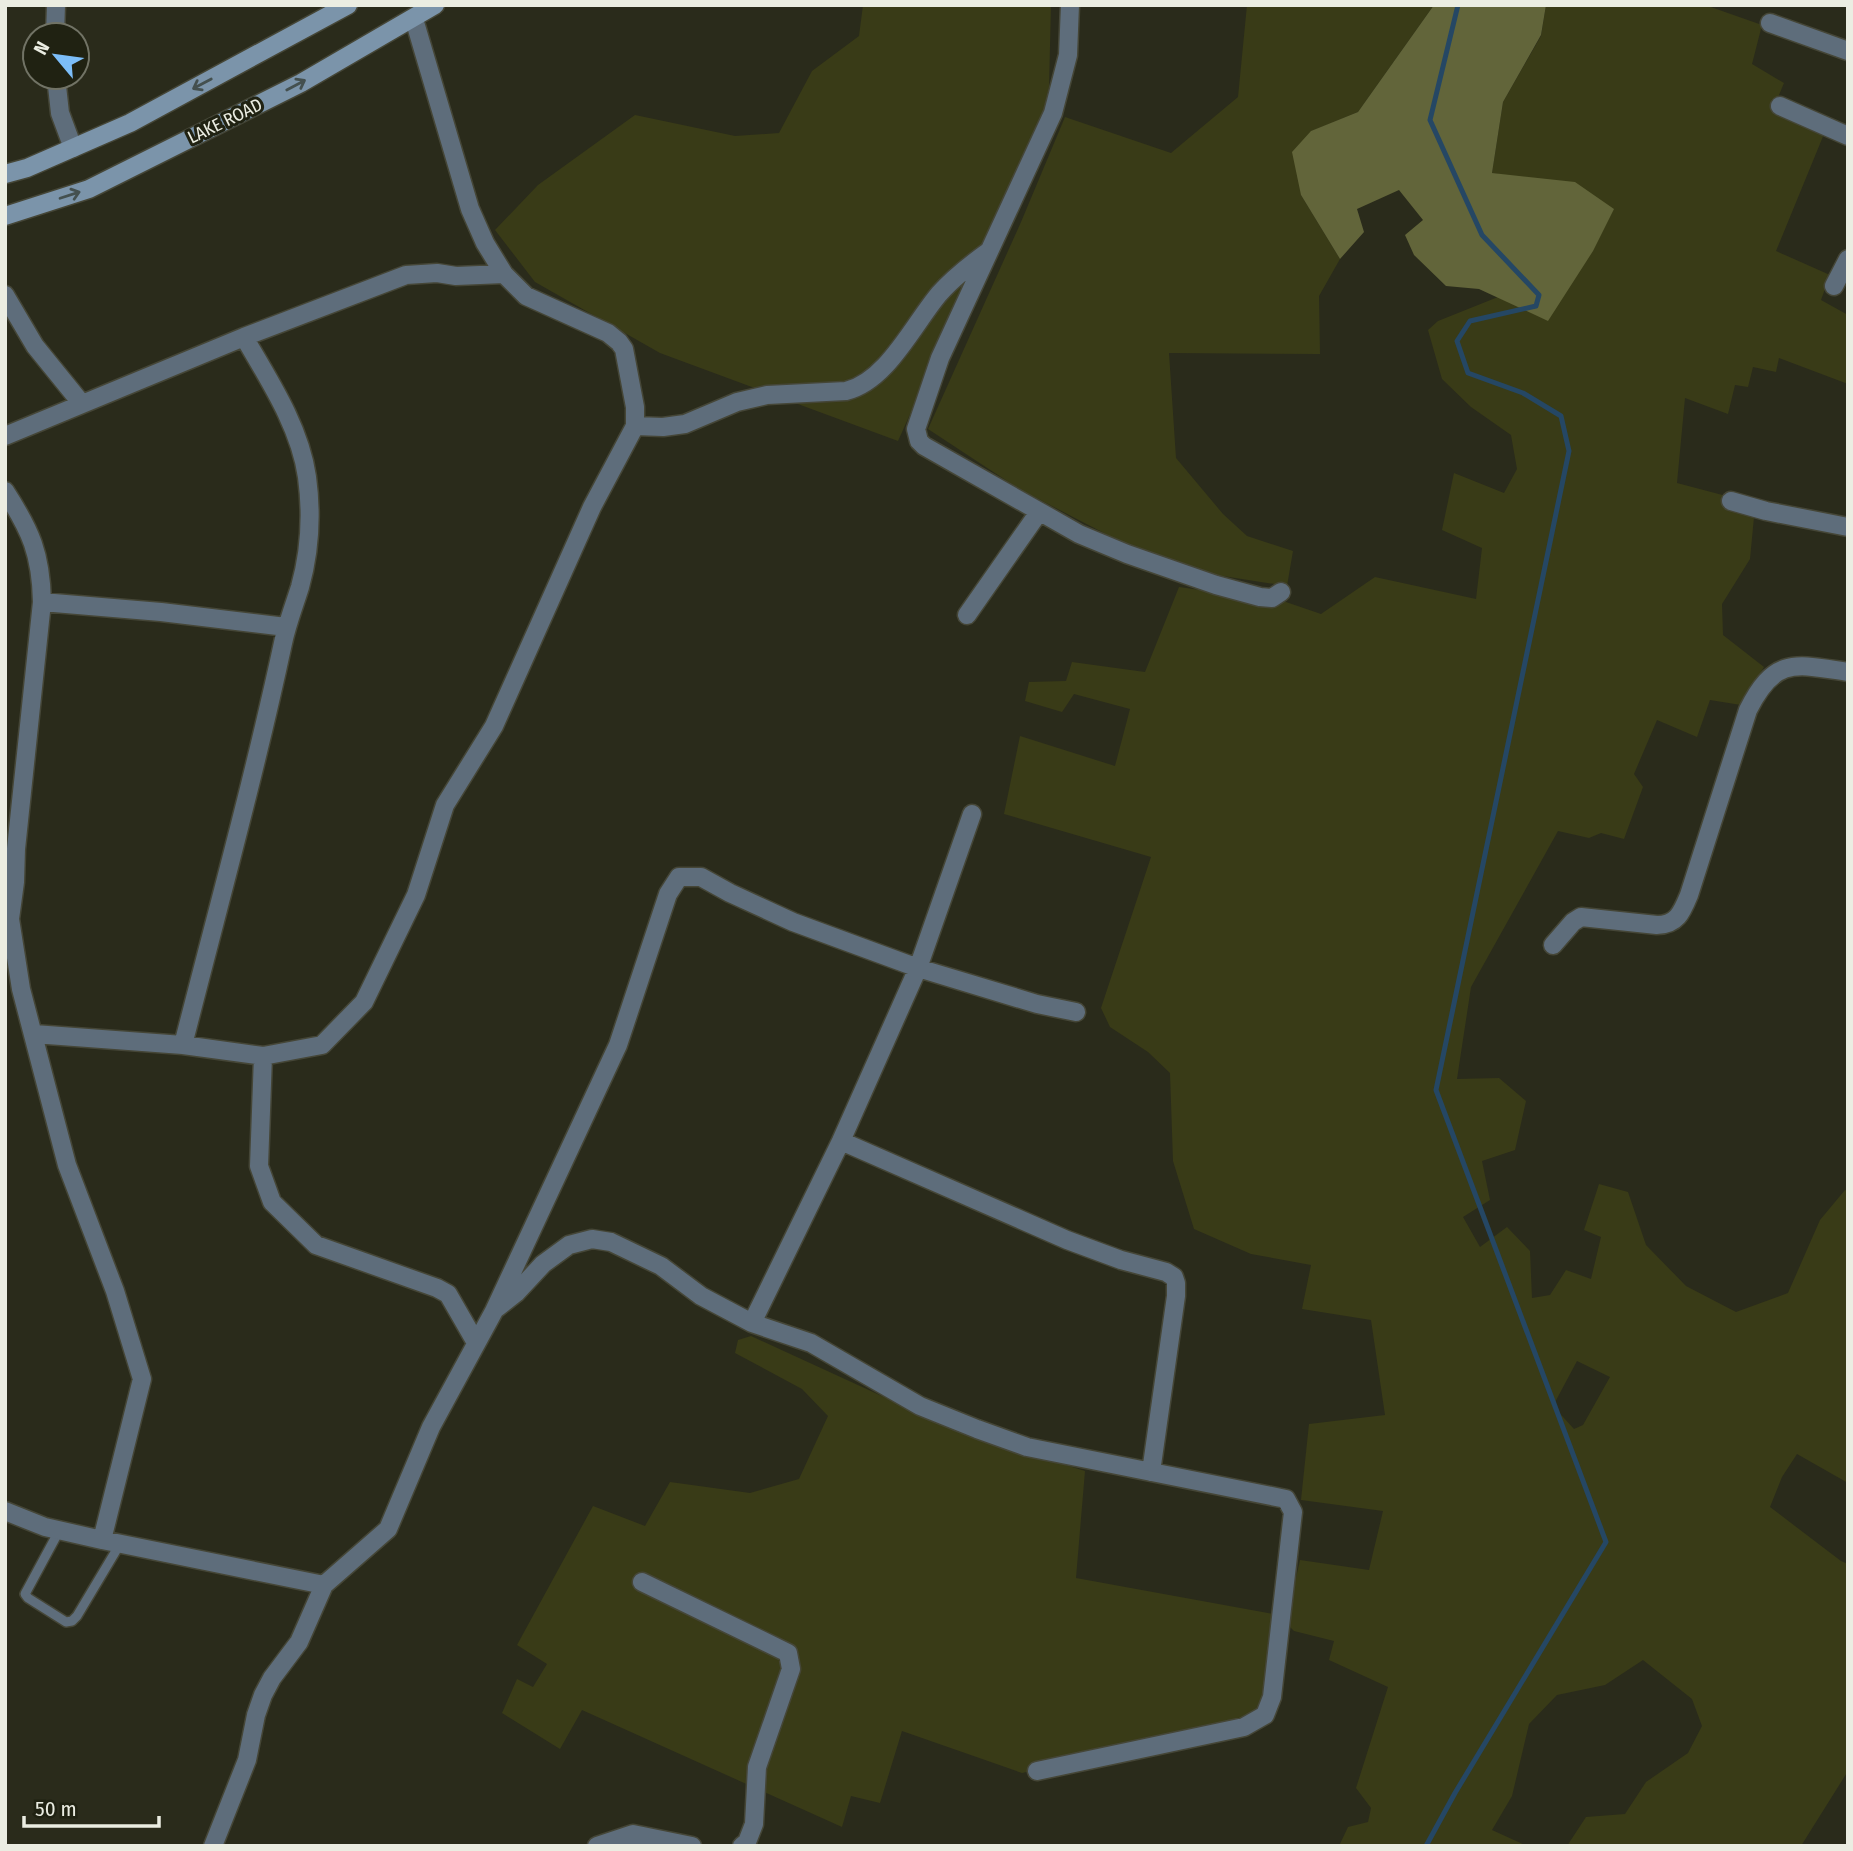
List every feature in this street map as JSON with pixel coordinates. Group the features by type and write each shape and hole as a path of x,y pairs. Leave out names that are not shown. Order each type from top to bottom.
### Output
{"main road":[{"path":"5,174 27,168 130,122 348,5"},
{"name":"LAKE ROAD","path":"5,216 89,189 301,83 435,5"}],"street":[{"path":"1070,5 1068,55 1053,113 940,358 918,422 917,435 924,446 1079,534 1216,585 1260,597 1272,597 1281,592"},
{"path":"34,1034 183,1045 263,1056 322,1045 364,1002 416,895 445,805 494,726 593,507 635,426 629,370 624,349 619,342 608,333 526,296 504,274 485,243 470,209 414,19"},
{"path":"1770,23 1848,51"},
{"path":"58,91 60,113 73,148"},
{"path":"1780,106 1848,136"},
{"path":"635,426 663,427 685,424 737,402 767,395 858,388 871,380 887,364 951,281 990,250"},
{"path":"1834,286 1848,259"},
{"path":"5,436 244,337 406,275 504,274"},
{"path":"5,295 35,346 82,404"},
{"path":"183,1045 267,714 286,626 309,547 310,508 307,476 300,448 284,411 244,337"},
{"path":"5,491 35,547 41,571 42,602 11,850 15,882 10,919 21,989 67,1166 115,1292 142,1379 111,1542"},
{"path":"1731,502 1848,527"},
{"path":"967,615 1040,512"},
{"path":"42,602 286,626"},
{"path":"1553,945 1573,922 1581,917 1657,925 1665,925 1678,918 1689,895 1748,710 1762,684 1777,671 1791,667 1848,673"},
{"path":"752,1323 841,1141 918,968 972,814"},
{"path":"214,1846 247,1760 263,1695 272,1678 299,1643 324,1585 387,1529 431,1427 475,1341 494,1311 618,1045 668,894 678,877 701,877 793,922 918,968 1037,1004 1076,1012"},
{"path":"263,1056 259,1166 272,1202 316,1245 448,1294 475,1341"},
{"path":"841,1141 1067,1240 1121,1260 1166,1272 1174,1277 1175,1296 1150,1472"},
{"path":"494,1311 516,1293 543,1264 569,1245 592,1239 611,1242 662,1266 701,1296 752,1323 811,1343 920,1406 989,1433 1027,1447 1286,1499 1293,1512 1272,1697 1265,1715 1244,1727 1037,1771"},
{"path":"5,1511 59,1530 324,1585"},
{"path":"642,1582 788,1653 791,1669 757,1768 754,1824 747,1842 742,1846"},
{"path":"597,1846 632,1834 692,1846"}],"lane":[{"path":"59,1530 25,1594 66,1622 77,1616 111,1542"}],"green space":[{"path":"863,5 1051,5 1049,87 1040,125 898,441 660,353 535,282 495,230 538,185 635,115 735,136 779,133 812,71 859,36"},
{"path":"1247,5 1434,5 1358,112 1312,131 1301,195 1340,259 1319,296 1320,354 1169,353 1176,458 1223,514 1247,536 1293,551 1287,586 1197,572 1125,544 1019,489 928,429 1065,117 1171,153 1238,97"},
{"path":"1434,5 1546,5 1541,35 1503,102 1492,173 1575,182 1614,209 1593,251 1548,321 1479,289 1446,286 1414,255 1405,235 1423,220 1399,190 1357,209 1364,232 1340,259 1301,195 1292,152 1311,131 1358,112"},
{"path":"1546,5 1705,5 1762,25 1752,64 1784,83 1774,107 1824,134 1776,251 1830,275 1821,300 1848,315 1848,384 1779,358 1776,372 1753,367 1748,387 1735,385 1728,414 1685,398 1677,483 1730,497 1754,517 1750,559 1722,604 1723,635 1764,667 1741,705 1710,700 1697,737 1657,720 1634,774 1643,787 1624,839 1601,833 1589,838 1558,831 1471,987 1457,1079 1499,1078 1526,1101 1515,1150 1482,1161 1490,1200 1463,1217 1480,1247 1507,1227 1530,1251 1532,1298 1550,1295 1566,1270 1591,1279 1601,1237 1584,1230 1599,1184 1628,1192 1646,1245 1686,1286 1736,1312 1788,1293 1820,1220 1845,1190 1848,1191 1848,1483 1797,1454 1782,1477 1770,1507 1848,1564 1848,1771 1801,1846 1567,1846 1586,1817 1625,1814 1646,1782 1688,1753 1702,1726 1692,1699 1643,1660 1605,1685 1557,1695 1529,1724 1512,1796 1492,1830 1527,1846 1339,1846 1348,1827 1368,1822 1371,1808 1356,1788 1388,1687 1329,1660 1334,1641 1294,1631 1286,1623 1300,1560 1369,1570 1383,1511 1301,1500 1309,1424 1385,1415 1371,1320 1302,1309 1311,1265 1251,1254 1194,1229 1173,1161 1170,1073 1148,1052 1110,1027 1101,1008 1151,857 1004,814 1020,736 1115,766 1130,709 1074,694 1062,712 1025,701 1029,682 1066,681 1072,662 1145,672 1179,587 1286,602 1321,614 1375,577 1476,599 1482,548 1442,530 1454,473 1504,493 1517,469 1511,435 1471,407 1442,379 1428,330 1438,321 1498,297 1548,320 1523,178 1492,173 1503,102 1541,36","holes":["1577,1361 1610,1377 1583,1425 1574,1429 1553,1406"]},
{"path":"751,1336 958,1431 1085,1471 1076,1578 1274,1614 1263,1704 1245,1721 1022,1773 902,1731 880,1803 851,1796 842,1827 582,1710 560,1749 502,1713 517,1679 533,1687 547,1664 517,1645 593,1506 645,1526 670,1482 750,1493 799,1479 828,1416 802,1389 735,1353 738,1340"}],"waterway":[{"path":"1426,1846 1606,1542 1436,1090 1569,451 1561,416 1523,393 1468,373 1457,341 1470,321 1536,306 1539,295 1482,235 1430,120 1458,5"}]}
